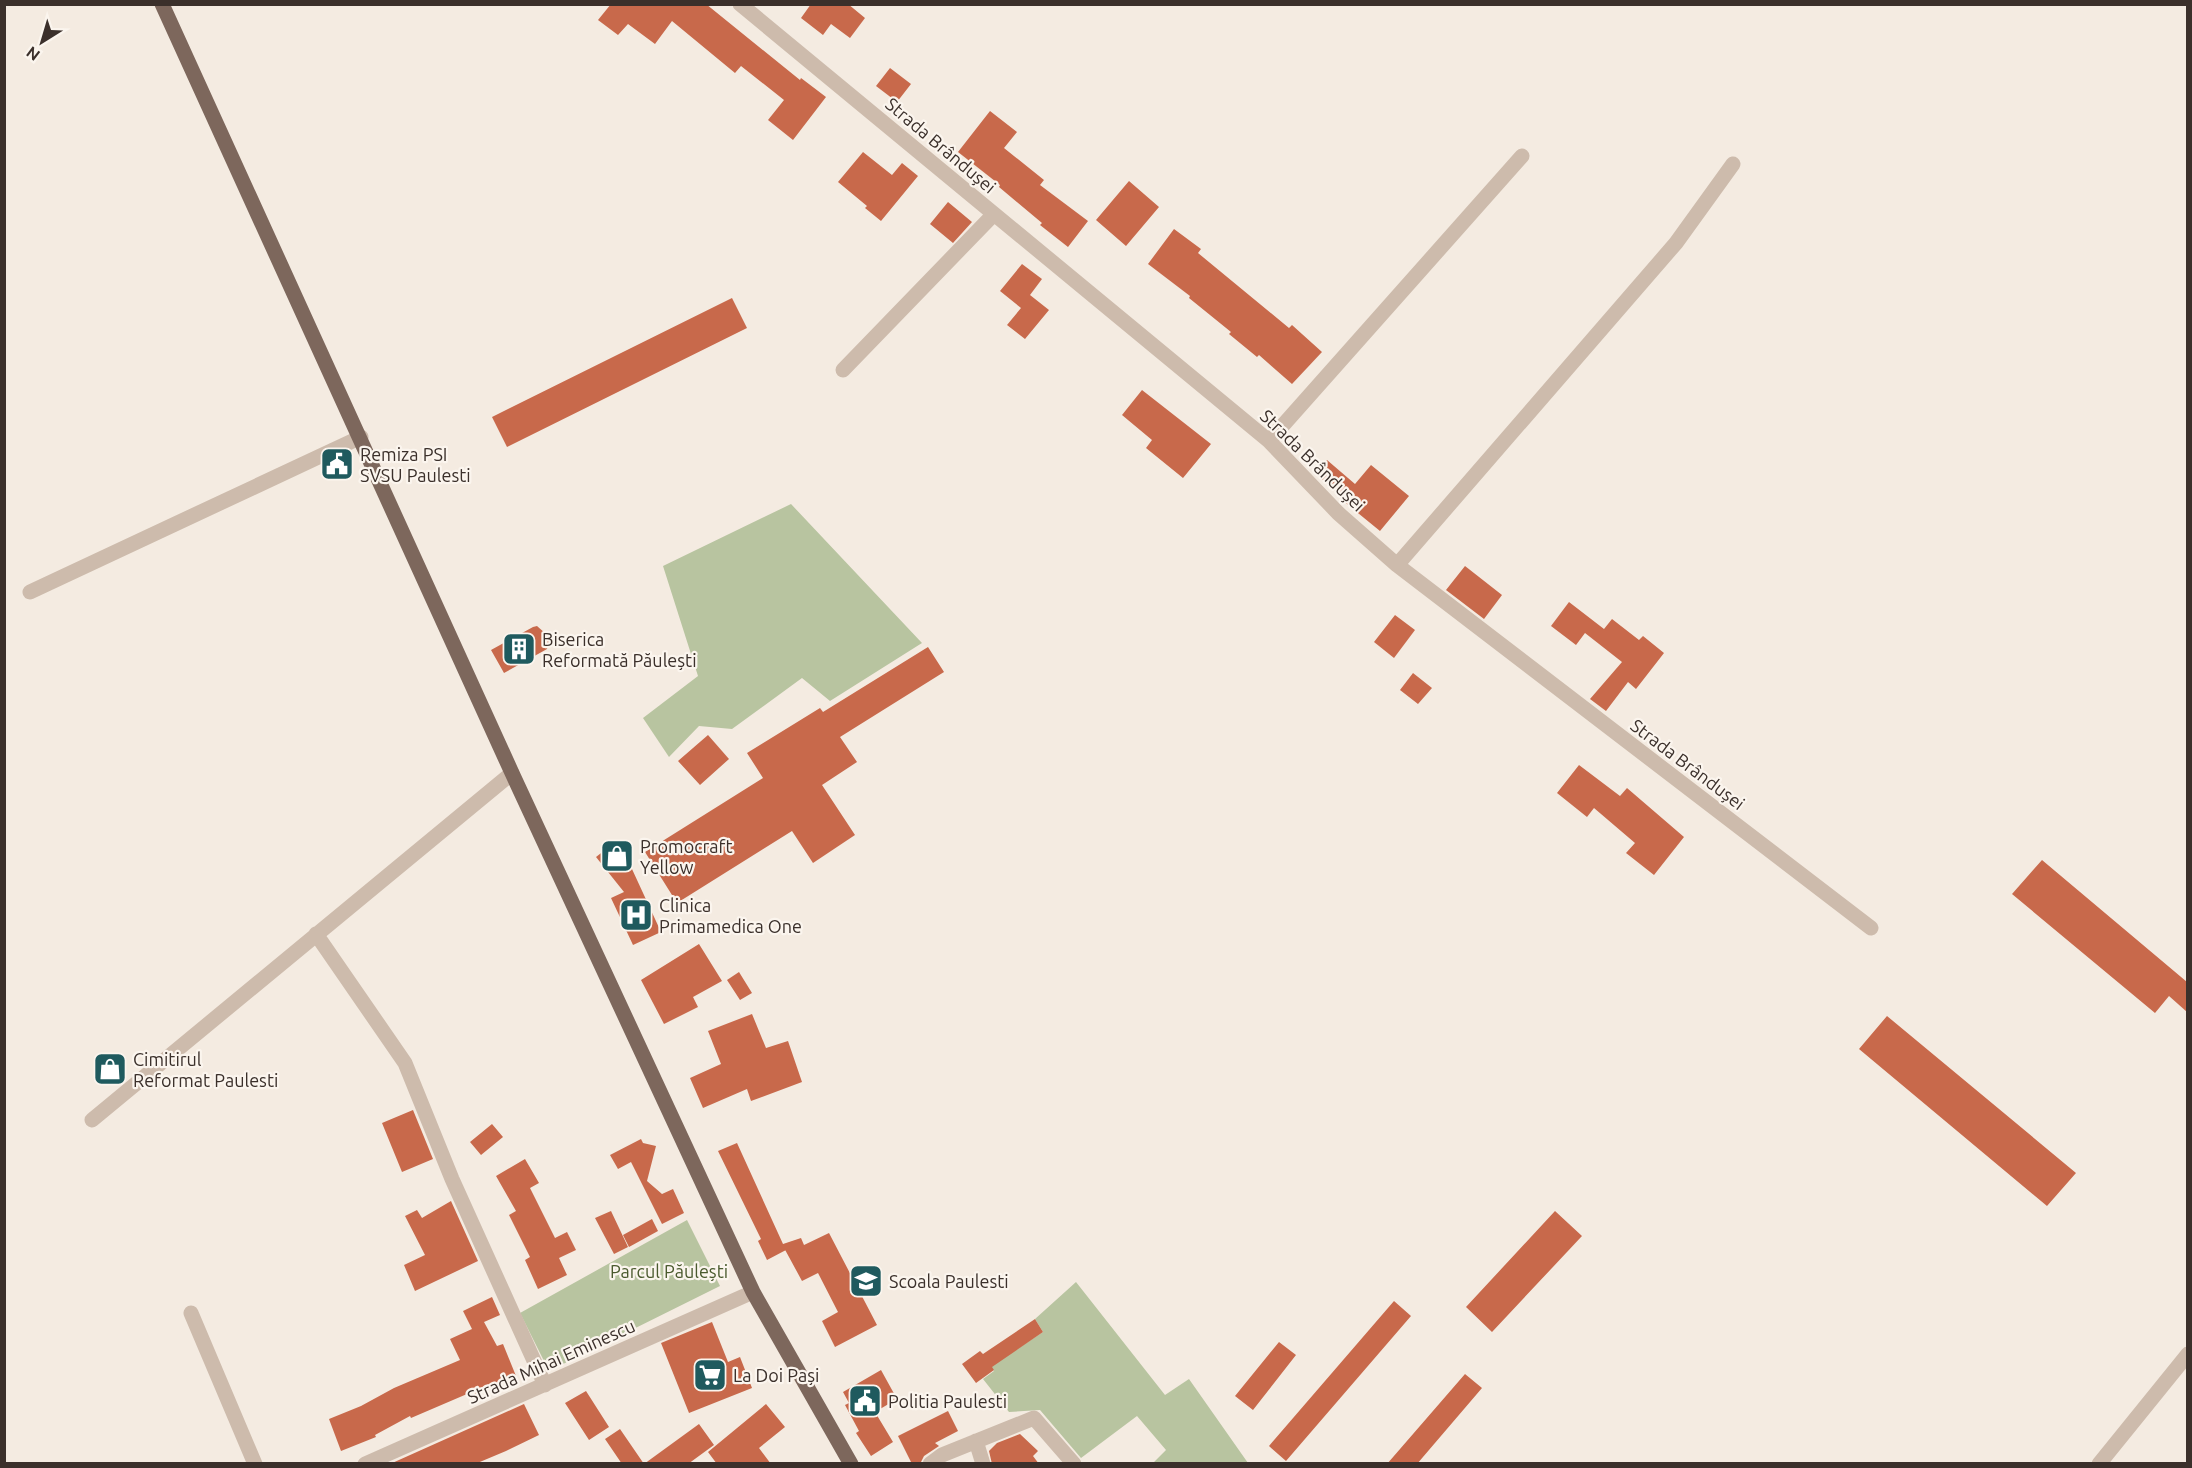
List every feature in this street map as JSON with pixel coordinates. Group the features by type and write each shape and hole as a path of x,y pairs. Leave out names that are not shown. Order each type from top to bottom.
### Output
{"main road":[{"path":"162,4 512,773 753,1293 850,1464"}],"street":[{"name":"Strada Brândușei","path":"740,4 1269,441 1338,513 1396,565 1871,928"},
{"path":"1269,441 1522,156"},
{"path":"1396,565 1676,243 1732,164"},
{"path":"843,370 994,214"},
{"path":"30,592 361,437"},
{"path":"92,1120 512,773"},
{"path":"316,934 405,1063 452,1179 545,1385"},
{"name":"Strada Mihai Eminescu","path":"365,1464 753,1293"},
{"path":"191,1313 255,1464"},
{"path":"2099,1464 2187,1354"},
{"path":"930,1464 942,1455 1034,1418 1074,1464"},
{"path":"976,1441 983,1464"}],"green space":[{"path":"791,504 922,643 830,701 802,678 732,729 699,726 669,757 643,718 698,676 663,566"},
{"name":"Parcul Păulești","path":"687,1220 720,1286 549,1371 520,1313"},
{"path":"1076,1282 1165,1395 1189,1379 1248,1463 1153,1463 1166,1450 1137,1416 1081,1458 1040,1410 1009,1412 983,1379 994,1371 987,1361 1005,1357 1043,1332 1035,1319"}],"building":[{"path":"611,4 706,4 800,80 801,78 826,97 793,140 768,120 784,100 741,66 735,73 672,21 655,44 628,24 618,35 598,20"},
{"path":"811,4 848,4 865,18 850,38 831,24 823,35 801,18"},
{"path":"890,68 911,84 897,102 876,86"},
{"path":"990,111 1017,132 1004,148 1044,180 1040,185 1088,221 1068,247 1040,225 1042,223 999,187 1000,185 958,152"},
{"path":"863,152 892,175 902,163 918,176 881,221 838,182"},
{"path":"1129,181 1159,207 1126,246 1096,220"},
{"path":"948,202 972,222 953,243 930,224"},
{"path":"1174,229 1201,249 1198,253 1289,328 1292,325 1322,352 1292,384 1259,355 1257,357 1229,334 1231,332 1189,298 1190,296 1148,264"},
{"path":"1022,264 1042,279 1030,295 1049,310 1025,339 1007,325 1021,308 1000,291"},
{"path":"732,298 747,328 507,447 492,417"},
{"path":"1142,390 1211,444 1183,478 1146,448 1152,440 1122,415"},
{"path":"1327,460 1355,484 1371,465 1409,496 1380,531 1342,500 1343,498 1315,473"},
{"path":"1465,566 1502,595 1484,619 1446,590"},
{"path":"1569,602 1604,629 1612,619 1639,640 1643,636 1664,653 1636,689 1628,682 1606,711 1590,699 1622,662 1585,633 1576,645 1551,626"},
{"path":"1395,615 1415,630 1394,658 1374,642"},
{"name":"Biserica Reformată Păulești","path":"537,626 546,634 549,642 547,649 504,673 491,650"},
{"path":"928,647 944,672 840,737 857,762 822,785 855,835 813,863 792,831 677,903 645,852 763,778 747,753 820,708 823,712"},
{"path":"1413,673 1432,688 1418,704 1400,690"},
{"path":"708,735 729,759 700,785 678,761"},
{"path":"1579,765 1620,796 1627,788 1684,837 1654,875 1626,853 1635,843 1594,808 1587,817 1557,793"},
{"name":"Clinica Primamedica One","path":"620,843 661,932 633,945 611,898 624,892 596,857 610,846 612,849"},
{"path":"2042,860 2187,982 2187,1012 2169,996 2155,1013 2012,894"},
{"path":"699,944 722,981 693,997 698,1007 664,1024 641,980"},
{"path":"739,972 752,993 740,1000 727,980"},
{"path":"752,1014 766,1048 788,1041 802,1082 751,1101 747,1089 703,1108 690,1078 721,1064 708,1031"},
{"path":"1887,1016 2076,1173 2047,1206 1859,1049"},
{"path":"413,1110 433,1159 402,1172 382,1123"},
{"path":"492,1124 503,1137 481,1155 470,1142"},
{"path":"641,1139 643,1143 656,1146 647,1181 662,1194 673,1189 684,1213 662,1224 631,1162 618,1169 610,1155"},
{"path":"737,1143 783,1244 801,1238 804,1245 829,1233 877,1325 835,1347 822,1321 838,1312 818,1273 802,1281 785,1250 767,1260 758,1241 761,1239 718,1151"},
{"path":"525,1159 539,1183 530,1188 555,1238 567,1232 576,1250 559,1258 567,1275 538,1289 525,1260 530,1257 509,1215 516,1211 496,1176"},
{"path":"451,1201 478,1261 415,1291 404,1265 425,1255 405,1216 417,1210 422,1218"},
{"path":"611,1211 628,1247 614,1254 595,1218"},
{"path":"1555,1211 1582,1236 1492,1332 1466,1307"},
{"path":"652,1219 658,1231 629,1247 623,1235"},
{"path":"492,1297 500,1315 484,1322 497,1346 503,1344 516,1376 475,1394 474,1391 411,1418 410,1416 375,1435 376,1437 341,1451 329,1419 460,1360 450,1339 472,1329 463,1311"},
{"path":"1394,1301 1411,1316 1286,1461 1269,1446"},
{"path":"1035,1319 1043,1332 992,1367 994,1370 976,1383 962,1364 980,1351 983,1354"},
{"name":"La Doi Pași","path":"712,1322 728,1362 740,1357 752,1388 689,1413 661,1343"},
{"path":"1279,1342 1296,1355 1253,1410 1235,1396"},
{"path":"881,1370 897,1399 875,1412 893,1442 871,1456 856,1433 859,1431 845,1405 849,1403 843,1392"},
{"path":"1465,1374 1482,1388 1417,1464 1387,1464"},
{"path":"586,1391 609,1427 589,1440 565,1403"},
{"path":"524,1404 539,1435 506,1451 475,1464 390,1464"},
{"path":"766,1404 785,1427 759,1448 771,1464 717,1464 708,1452"},
{"path":"948,1411 958,1431 935,1443 939,1446 924,1456 920,1464 912,1464 898,1436"},
{"path":"699,1424 714,1445 688,1464 644,1464"},
{"path":"620,1429 644,1464 622,1464 605,1439"},
{"path":"1020,1434 1038,1451 1033,1456 1039,1464 992,1464 989,1451 997,1443"}],"place":[{"name":"Remiza PSI SVSU Paulesti","path":"337,464"},
{"name":"Biserica Reformată Păulești","path":"519,649"},
{"name":"Promocraft Yellow","path":"617,856"},
{"name":"Clinica Primamedica One","path":"636,915"},
{"name":"Cimitirul Reformat Paulesti","path":"110,1069"},
{"name":"Scoala Paulesti","path":"866,1281"},
{"name":"La Doi Pași","path":"710,1375"},
{"name":"Politia Paulesti","path":"865,1401"}]}
